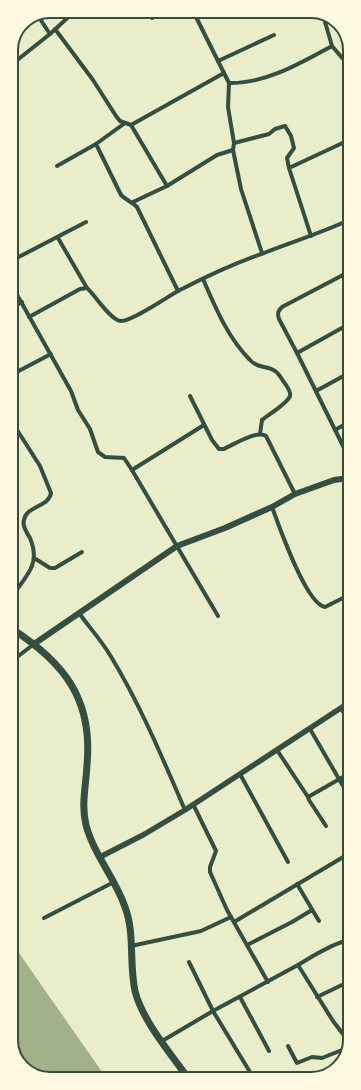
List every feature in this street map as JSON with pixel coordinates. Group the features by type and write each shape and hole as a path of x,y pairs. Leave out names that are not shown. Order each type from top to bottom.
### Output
{"main road":[{"path":"34,644 177,546 225,528 272,507 296,494 334,480 343,479"},
{"path":"18,633 34,644 65,674 73,685 80,701 85,718 88,740 83,810 86,825 100,857 114,882 127,913 133,980 137,997 146,1017 184,1072"}],"street":[{"path":"18,59 67,18"},
{"path":"196,18 229,83 228,107 234,143 233,150 241,189 262,253"},
{"path":"40,20 50,34"},
{"path":"325,21 332,46 343,59"},
{"path":"55,29 93,80 116,116 124,123 131,125 167,186"},
{"path":"218,61 274,35"},
{"path":"229,83 244,83 277,73 332,46"},
{"path":"131,125 224,73"},
{"path":"57,166 96,144 124,123"},
{"path":"234,143 269,134 275,129 285,126 291,136 294,148 287,158 289,168 311,236"},
{"path":"289,168 343,143"},
{"path":"96,144 121,195 126,200 133,202 137,207 178,291"},
{"path":"133,202 167,186 217,155 233,150"},
{"path":"18,258 86,222"},
{"path":"58,238 87,288 114,318 121,321 141,314 178,291 202,279 262,253 311,236 343,223"},
{"path":"343,275 282,307 278,314 279,319 343,446"},
{"path":"202,279 221,319 240,349 258,367 269,368 276,371 288,388 290,394 289,398 262,420 260,434"},
{"path":"29,317 80,289 87,288"},
{"path":"18,295 71,391 78,410 90,429 98,452 105,457 124,458 218,616"},
{"path":"18,304 22,302"},
{"path":"297,353 343,327"},
{"path":"18,372 50,354"},
{"path":"316,391 343,376"},
{"path":"190,396 212,440 219,449 224,449 257,434 263,434 269,440 296,494"},
{"path":"132,470 204,425"},
{"path":"335,430 343,425"},
{"path":"18,431 40,466 51,493 47,501 30,511 24,520 24,525 33,545 34,563 18,588"},
{"path":"272,507 296,568 317,604 322,606 330,606 343,598"},
{"path":"34,558 50,568 55,568 82,552"},
{"path":"79,613 109,653 129,688 185,810"},
{"path":"18,656 34,644"},
{"path":"100,857 143,835 185,810 341,708 343,712"},
{"path":"310,729 343,786"},
{"path":"277,750 326,826"},
{"path":"240,774 288,862"},
{"path":"308,797 343,777"},
{"path":"193,804 216,851 210,867 210,872 231,917 268,982"},
{"path":"234,922 343,857"},
{"path":"44,918 114,882"},
{"path":"297,884 318,922"},
{"path":"247,945 312,910"},
{"path":"131,946 201,931 231,917"},
{"path":"162,1041 328,947 343,942"},
{"path":"189,962 213,1011 250,1072"},
{"path":"298,965 317,997 343,1034"},
{"path":"317,997 343,984"},
{"path":"240,997 269,1051"},
{"path":"288,1046 297,1063 312,1057 322,1058 341,1050"}],"shaded area":[{"path":"18,952 102,1072 48,1072 38,1070 23,1058 20,1052 18,1040"}]}
